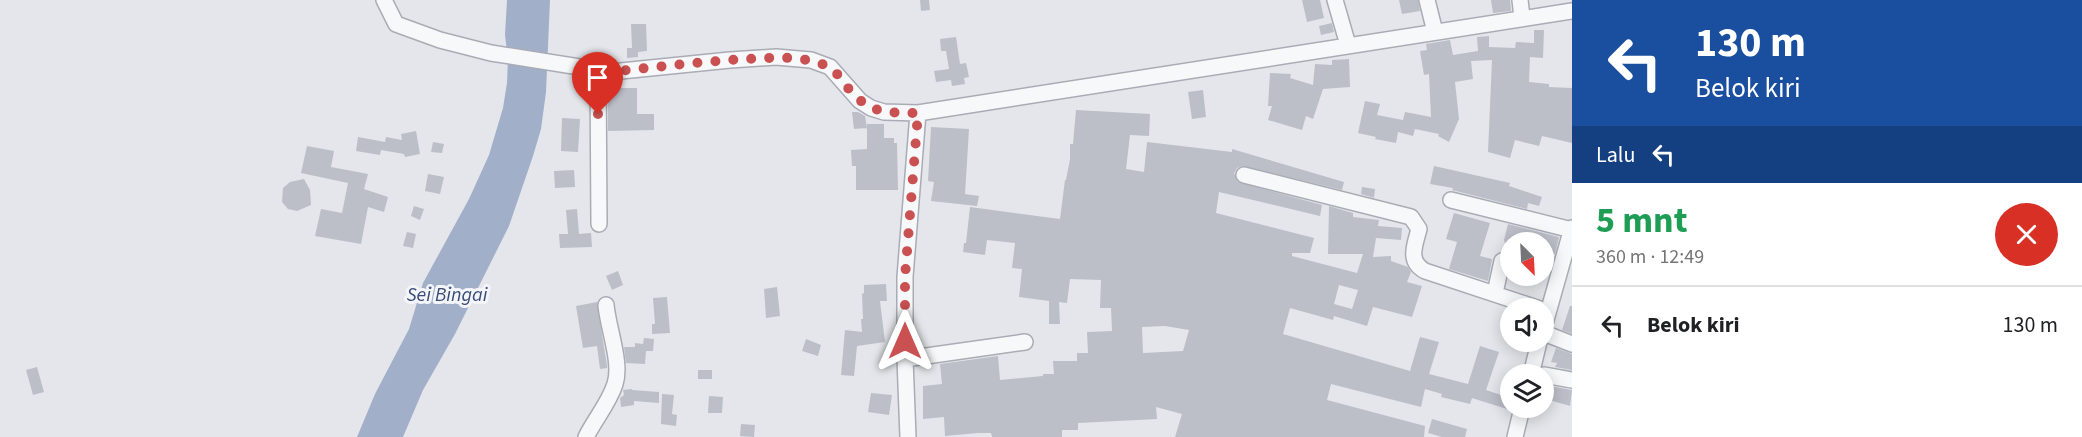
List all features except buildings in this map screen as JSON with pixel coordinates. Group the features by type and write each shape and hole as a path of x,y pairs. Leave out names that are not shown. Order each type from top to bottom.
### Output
{"street":[{"path":"384,0 396,24 440,40 491,53 611,72 697,62 793,58 811,60 830,67 860,101 871,108 884,112 918,113 1436,32 1522,17 1543,7 1572,11"},
{"path":"1335,0 1348,45"},
{"path":"1426,0 1436,32"},
{"path":"1520,0 1522,17"},
{"path":"591,69 599,224"},
{"path":"908,437 905,277 918,113"},
{"path":"1244,175 1412,217 1419,228 1412,256 1417,267 1509,298"},
{"path":"1451,200 1572,230 1548,298"},
{"path":"1495,293 1500,270"},
{"path":"586,437 610,398 616,381 617,365 606,305"},
{"path":"1554,337 1572,344"},
{"path":"905,359 1025,342"},
{"path":"1554,377 1572,380"},
{"path":"1515,437 1520,418"}],"water":[{"name":"Sei Bingai","path":"507,0 550,0 546,92 541,129 509,226 455,334 423,390 403,437 357,437 375,394 409,329 423,283 469,199 489,155 503,108 507,83 508,59 505,35"}],"route":[{"path":"598,114 598,70 611,72 697,62 776,57 811,60 830,67 860,101 871,108 884,112 918,113 905,277 905,341"}]}
